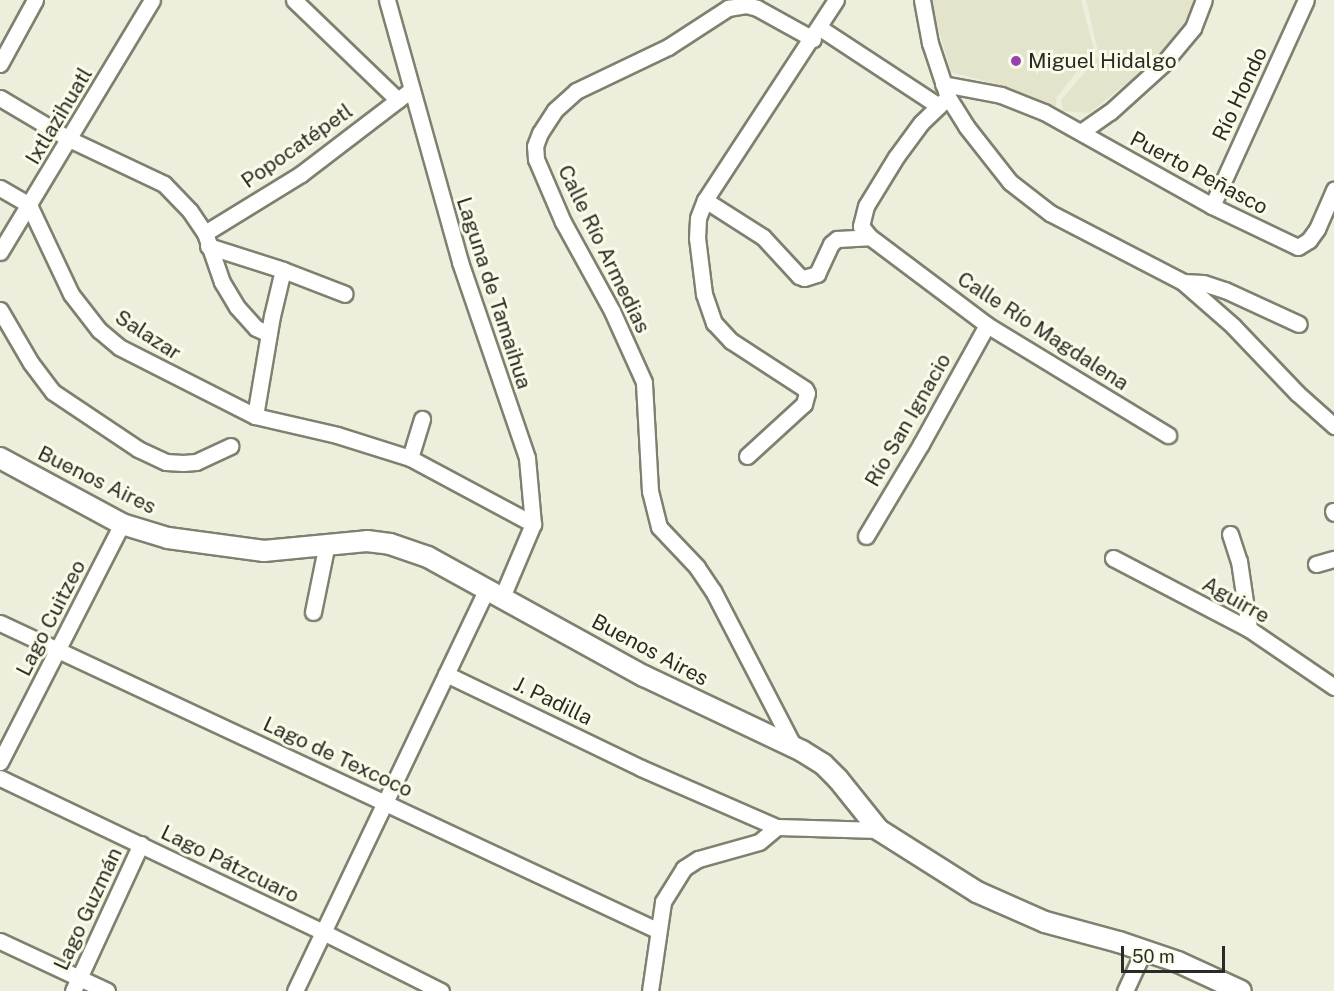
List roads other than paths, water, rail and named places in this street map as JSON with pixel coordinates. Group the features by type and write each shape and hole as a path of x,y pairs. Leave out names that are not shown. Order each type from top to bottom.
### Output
{"street":[{"path":"0,64 35,0"},
{"name":"Ixtlazihuatl","path":"0,252 30,206 152,0"},
{"path":"294,0 398,100"},
{"name":"Laguna de Tamaihua","path":"295,991 446,674 533,524 527,458 460,262 387,0"},
{"path":"747,456 804,404 807,393 731,341 714,323 704,294 697,238 698,218 705,200 817,33 836,0"},
{"path":"922,0 943,95 1010,182 1050,213 1183,282 1233,326 1298,393 1334,424"},
{"path":"1081,132 1110,112 1163,64 1193,28 1204,0"},
{"name":"Río Hondo","path":"1212,206 1306,0"},
{"name":"Calle Río Armedias","path":"794,747 713,591 697,567 659,527 650,491 644,382 612,311 563,222 536,159 535,146 540,133 555,110 576,91 668,47 728,8 746,5 817,33 943,95"},
{"name":"Popocatépetl","path":"206,239 301,174 411,90"},
{"path":"870,237 861,226 866,206 896,157 943,95"},
{"name":"Puerto Peñasco","path":"943,95 1001,95 1081,132 1212,206 1298,247 1309,240 1317,229 1334,190"},
{"path":"0,98 69,139 164,184 190,211 206,239 222,282 237,307 256,328 269,334"},
{"path":"0,188 30,206"},
{"path":"705,200 764,237 799,276 804,278 818,274 831,244 837,239 870,237"},
{"name":"Salazar","path":"30,206 72,294 99,330 119,347 263,419 337,435 410,458 533,524"},
{"name":"Calle Río Magdalena","path":"870,237 987,325 1168,435"},
{"path":"206,239 345,294"},
{"path":"263,419 269,334 284,270"},
{"path":"1183,282 1203,283 1225,290 1299,324"},
{"path":"0,310 32,363 53,392 138,449 166,462 183,463 196,462 231,446"},
{"name":"Río San Ignacio","path":"866,536 921,444 987,325"},
{"path":"410,458 422,419"},
{"name":"Buenos Aires","path":"0,458 122,524 168,538 234,548 289,550 327,543 367,541 404,548 428,557 644,676 794,747 823,764 879,830 934,867 1009,908 1065,929 1144,950 1240,991"},
{"name":"Lago Cuitzeo","path":"0,762 122,524"},
{"path":"1230,534 1239,561 1249,629"},
{"path":"313,612 327,543"},
{"name":"Aguirre","path":"1113,558 1249,629 1334,687"},
{"path":"1316,564 1334,559"},
{"name":"Lago de Texcoco","path":"0,623 386,801 657,930"},
{"name":"J. Padilla","path":"446,674 641,768 777,827"},
{"name":"Lago Pátzcuaro","path":"0,778 141,844 441,991"},
{"path":"650,991 657,930 663,902 684,868 698,859 759,842 777,827 879,830"},
{"name":"Lago Guzmán","path":"76,985 141,844"},
{"path":"0,941 76,985 107,991"},
{"path":"1125,991 1144,950"}],"place":[{"name":"Miguel Hidalgo","path":"1016,61"}]}
